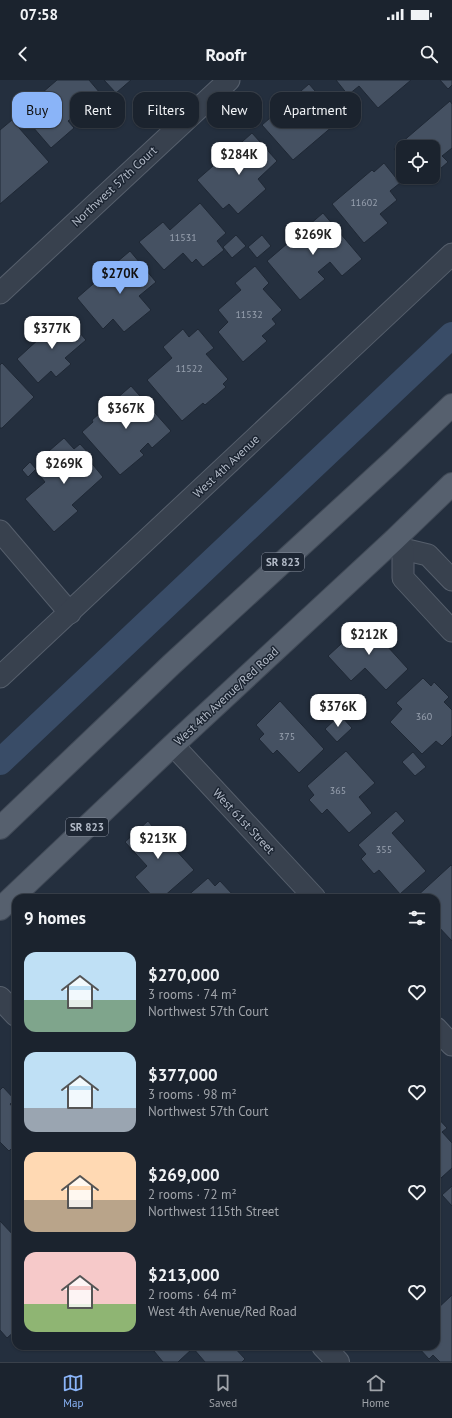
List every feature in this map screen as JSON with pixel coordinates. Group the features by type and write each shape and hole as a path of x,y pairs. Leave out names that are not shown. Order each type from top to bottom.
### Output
{"main road":[{"name":"SR 823","path":"0,828 172,664 452,405"},
{"name":"West 4th Avenue/Red Road","path":"16,894 173,745 398,545 452,484"},
{"name":"West 4th Avenue/Red Road","path":"0,909 12,898"}],"street":[{"name":"Northwest 57th Court","path":"0,293 229,80"},
{"name":"West 4th Avenue","path":"0,677 452,254"},
{"path":"0,531 70,613"},
{"path":"452,580 428,555 398,545 403,578 452,632"},
{"name":"West 61st Street","path":"173,745 312,894"},
{"path":"0,998 12,1011"},
{"path":"440,1032 452,1045"},
{"path":"327,1350 338,1362"}],"building":[{"path":"57,80 89,80 99,92 70,92 70,119 68,121 70,123 70,128 74,128 51,148 34,128 62,128 62,92 43,92"},
{"path":"104,80 131,80 117,92 115,92"},
{"path":"336,80 411,80 378,108 359,86 352,92 346,92"},
{"path":"440,80 452,80 452,85 448,89"},
{"path":"309,84 316,92 300,92"},
{"path":"450,101 452,104 452,148 442,156 448,162 440,169 440,140 404,140"},
{"path":"270,118 270,128 331,128 293,160 262,125"},
{"path":"12,120 12,128 19,128 49,162 0,204 0,130"},
{"path":"252,133 277,161 258,179 266,189 238,214 229,204 223,209 197,180 221,159 229,168 240,158 233,150"},
{"path":"384,163 396,178 396,184 399,184 390,191 397,200 380,214 388,223 364,243 332,204 372,170 374,172"},
{"path":"200,203 226,233 217,241 224,250 203,267 196,259 192,263 183,253 164,270 139,242 163,222 170,230"},
{"path":"323,213 362,259 342,276 330,262 318,272 325,279 300,300 267,261"},
{"path":"236,235 246,246 232,258 223,247"},
{"path":"262,235 271,246 257,258 248,247"},
{"path":"130,251 156,282 139,296 151,310 124,332 113,319 103,329 77,298 100,278 108,287 118,278 110,268"},
{"path":"255,266 269,283 263,289 282,310 272,319 276,324 262,336 267,341 243,362 218,332 228,322 218,310 241,290 235,283"},
{"path":"65,316 86,340 65,358 71,364 56,377 51,371 38,383 17,359 40,338 38,335 50,325 52,328"},
{"path":"183,329 189,337 198,329 214,348 206,354 228,379 223,384 226,387 205,405 203,403 182,421 147,380 172,358 163,347"},
{"path":"2,363 34,397 2,428 0,428 0,365"},
{"path":"131,386 171,431 152,448 148,443 140,451 144,455 120,475 82,432 93,422 92,420"},
{"path":"64,438 74,449 80,444 92,457 89,460 103,477 72,505 78,511 54,532 25,499 45,482 41,477 58,461 49,451"},
{"path":"30,462 36,469 28,477 22,470"},
{"path":"365,622 373,631 378,626 393,641 387,646 408,669 386,690 365,668 351,681 328,656"},
{"path":"423,678 431,686 434,682 449,697 444,702 452,710 452,736 442,746 436,741 422,754 390,722 402,709 396,703"},
{"path":"280,701 324,749 299,773 277,750 273,754 259,739 264,734 256,725"},
{"path":"340,715 352,728 337,742 325,729"},
{"path":"346,751 375,783 359,797 372,813 349,833 327,809 322,814 309,800 314,795 307,786"},
{"path":"413,752 426,767 415,776 402,762"},
{"path":"396,811 405,821 392,833 426,871 400,894 379,870 374,874 361,859 366,854 358,845"},
{"path":"148,821 157,832 163,826 176,841 172,846 194,870 167,894 150,894 135,877 147,866 125,842"},
{"path":"451,865 452,866 452,941 440,928 440,894 419,894"},
{"path":"208,878 215,886 220,881 232,894 190,894"},
{"path":"3,1087 12,1097 12,1102 10,1104 12,1106 12,1148 9,1151 0,1142 0,1090"},
{"path":"440,1120 447,1128 442,1132 452,1143 452,1168 441,1178"},
{"path":"452,1186 452,1206 442,1195"},
{"path":"0,1221 12,1234 12,1334 7,1338 0,1330"},
{"path":"452,1295 452,1362 440,1362 433,1355 429,1359 421,1350 440,1350 440,1306"},
{"path":"191,1350 178,1362 163,1362 154,1351"},
{"path":"195,1350 237,1350 245,1359 242,1362 205,1362"}],"waterway":[{"path":"0,762 452,335"}]}
